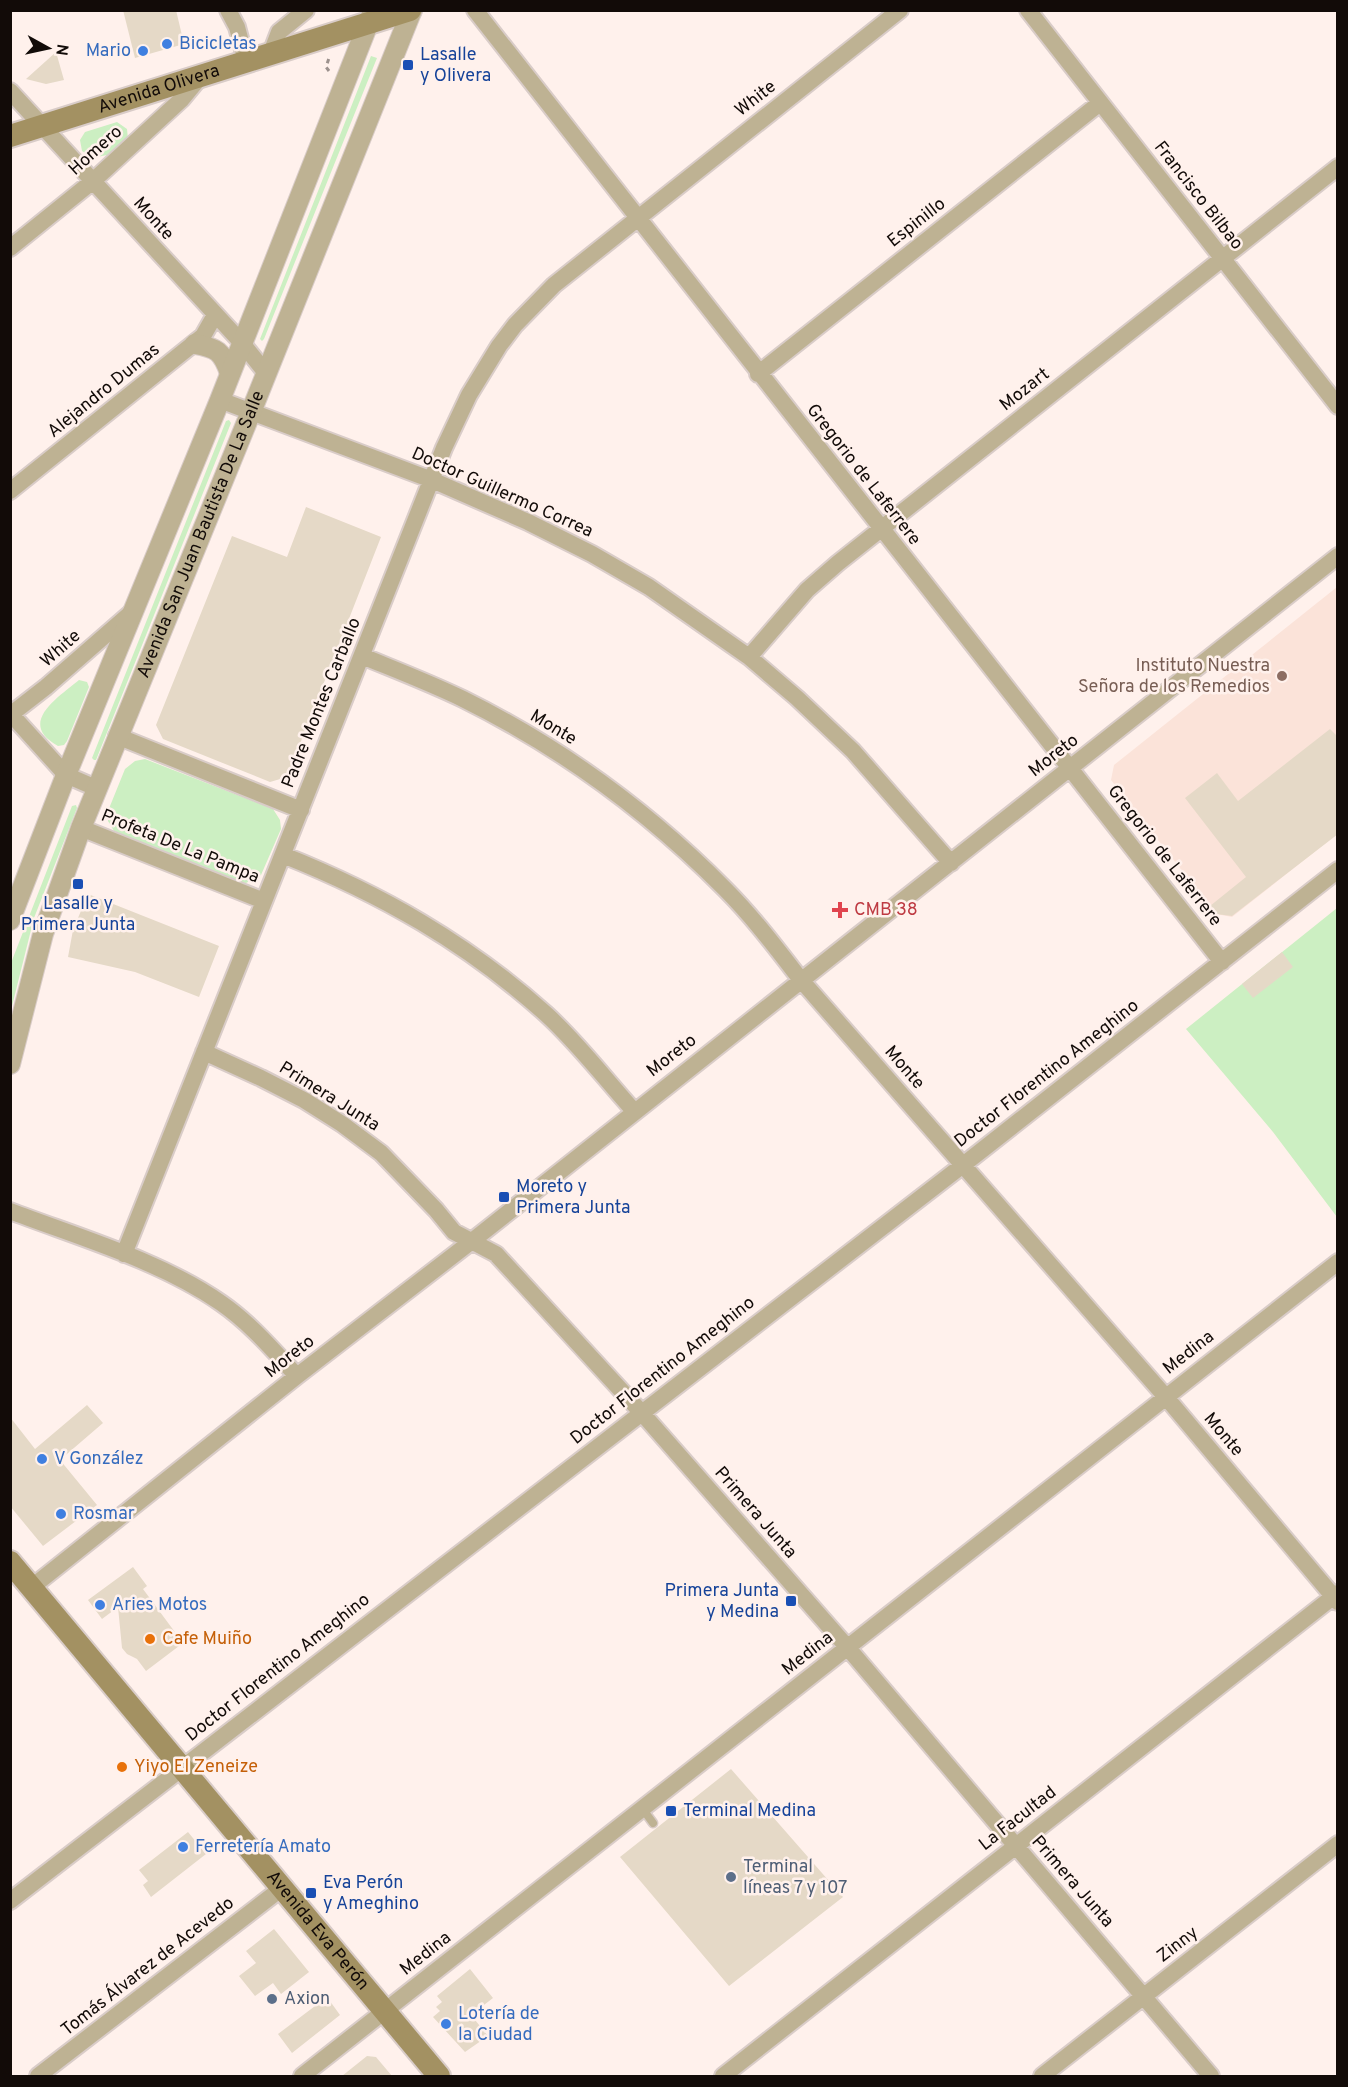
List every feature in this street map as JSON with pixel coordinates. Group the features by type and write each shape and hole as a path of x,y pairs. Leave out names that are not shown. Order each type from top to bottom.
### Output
{"main road":[{"name":"Avenida Olivera","path":"10,136 201,76 370,18 411,10"},
{"name":"Avenida Eva Perón","path":"10,1563 439,2076"}],"street":[{"path":"228,10 237,27 246,61"},
{"path":"271,53 279,32 306,10"},
{"name":"Avenida San Juan Bautista De La Salle","path":"10,1064 44,934 96,788 251,412 411,10"},
{"name":"Gregorio de Laferrere","path":"475,10 636,219 1222,962"},
{"name":"White","path":"636,219 900,10"},
{"name":"Francisco Bilbao","path":"1028,10 1338,406"},
{"name":"Avenida San Juan Bautista De La Salle","path":"10,920 66,775 220,400 370,18"},
{"name":"Homero","path":"10,248 93,181 182,99 201,76"},
{"name":"Monte","path":"10,91 242,343 266,373"},
{"name":"Espinillo","path":"758,374 1100,103"},
{"name":"Mozart","path":"749,657 807,590 1338,166"},
{"name":"Padre Montes Carballo","path":"124,1254 461,411 480,374 515,325 554,285 636,219"},
{"name":"Alejandro Dumas","path":"10,491 195,344 203,336 215,315"},
{"path":"195,344 209,346 220,352 230,373"},
{"name":"Doctor Guillermo Correa","path":"220,400 432,480 528,522 592,554 672,602 749,657 853,751 951,863"},
{"name":"Moreto","path":"32,1587 1338,556"},
{"name":"White","path":"11,714 46,687 135,609"},
{"name":"Monte","path":"362,656 491,713 565,758 616,793 676,842 725,889 757,924 801,980 1165,1396 1336,1597"},
{"path":"11,714 66,775 96,788"},
{"path":"117,736 301,810"},
{"name":"Profeta De La Pampa","path":"81,828 264,901"},
{"path":"283,855 335,876 397,907 471,953 546,1015 570,1038 634,1112"},
{"name":"Doctor Florentino Ameghino","path":"10,1901 963,1165 1338,870"},
{"name":"Primera Junta","path":"204,1052 261,1077 342,1124 381,1154 436,1210 454,1232 496,1254 641,1412 848,1648 1211,2076"},
{"path":"10,1211 124,1254 205,1292 267,1344 297,1376"},
{"name":"Medina","path":"302,2076 1338,1262"},
{"name":"La Facultad","path":"723,2076 1336,1597"},
{"name":"Zinny","path":"1042,2076 1338,1844"},
{"name":"Tomás Álvarez de Acevedo","path":"38,2076 282,1888"}],"lane":[{"path":"642,1808 653,1822"}],"shaded area":[{"name":"Instituto Nuestra Señora de los Remedios","path":"1337,587 1337,834 1232,917 1216,914 1111,780 1114,765"}],"green space":[{"path":"371,56 377,58 262,341 260,339"},
{"path":"117,122 127,129 128,139 107,155 92,158 82,151 80,140 85,132"},
{"path":"229,420 231,423 96,760 94,760 92,758 226,421"},
{"path":"79,680 87,682 89,687 67,741 64,745 58,746 46,737 41,728 41,719 52,702"},
{"path":"145,759 273,809 280,820 281,829 261,875 246,883 236,882 114,831 108,821 108,811 125,769 135,761"},
{"path":"76,805 77,808 34,918 11,1010 11,963 72,806"},
{"path":"1337,908 1337,1217 1273,1132 1186,1029"}],"building":[{"path":"123,10 176,10 184,44 135,58"},
{"path":"56,52 64,80 46,84 26,79"},
{"path":"306,507 381,537 287,777 270,782 163,739 156,725 232,536 287,557"},
{"path":"1330,729 1338,737 1338,834 1232,916 1216,914 1210,906 1246,877 1185,798 1217,773 1238,801"},
{"path":"88,894 219,946 199,997 135,972 68,957 73,930"},
{"path":"1282,952 1293,967 1253,998 1242,984"},
{"path":"87,1405 103,1423 60,1460 97,1505 43,1546 10,1506 10,1417 35,1449"},
{"path":"133,1567 147,1586 143,1589 183,1643 146,1671 137,1659 127,1654 122,1648 118,1607 102,1619 88,1600"},
{"name":"Terminal líneas 7 y 107","path":"731,1769 843,1897 729,1986 620,1857"},
{"path":"188,1832 206,1854 151,1897 143,1885 148,1881 139,1870"},
{"path":"274,1929 309,1972 281,1994 273,1983 255,1996 239,1976 256,1963 246,1951"},
{"path":"470,1969 493,1998 471,2015 488,2036 465,2052 433,2017 440,2011 436,2007 442,2002 437,1996"},
{"path":"327,1997 340,2015 292,2053 278,2034"},
{"path":"367,2056 376,2057 392,2076 342,2076"}],"place":[{"name":"Bicicletas","path":"167,44"},
{"name":"Mario","path":"143,51"},
{"name":"Lasalle y Olivera","path":"408,65"},
{"name":"Instituto Nuestra Señora de los Remedios","path":"1282,676"},
{"name":"Lasalle y Primera Junta","path":"78,884"},
{"name":"CMB 38","path":"840,910"},
{"name":"Moreto y Primera Junta","path":"504,1197"},
{"name":"V González","path":"42,1459"},
{"name":"Rosmar","path":"61,1514"},
{"name":"Primera Junta y Medina","path":"791,1601"},
{"name":"Aries Motos","path":"100,1605"},
{"name":"Cafe Muiño","path":"150,1639"},
{"name":"Yiyo El Zeneize","path":"122,1767"},
{"name":"Terminal Medina","path":"671,1811"},
{"name":"Ferretería Amato","path":"183,1847"},
{"name":"Terminal líneas 7 y 107","path":"731,1877"},
{"name":"Eva Perón y Ameghino","path":"311,1893"},
{"name":"Axion","path":"272,1999"},
{"name":"Lotería de la Ciudad","path":"446,2024"}]}
